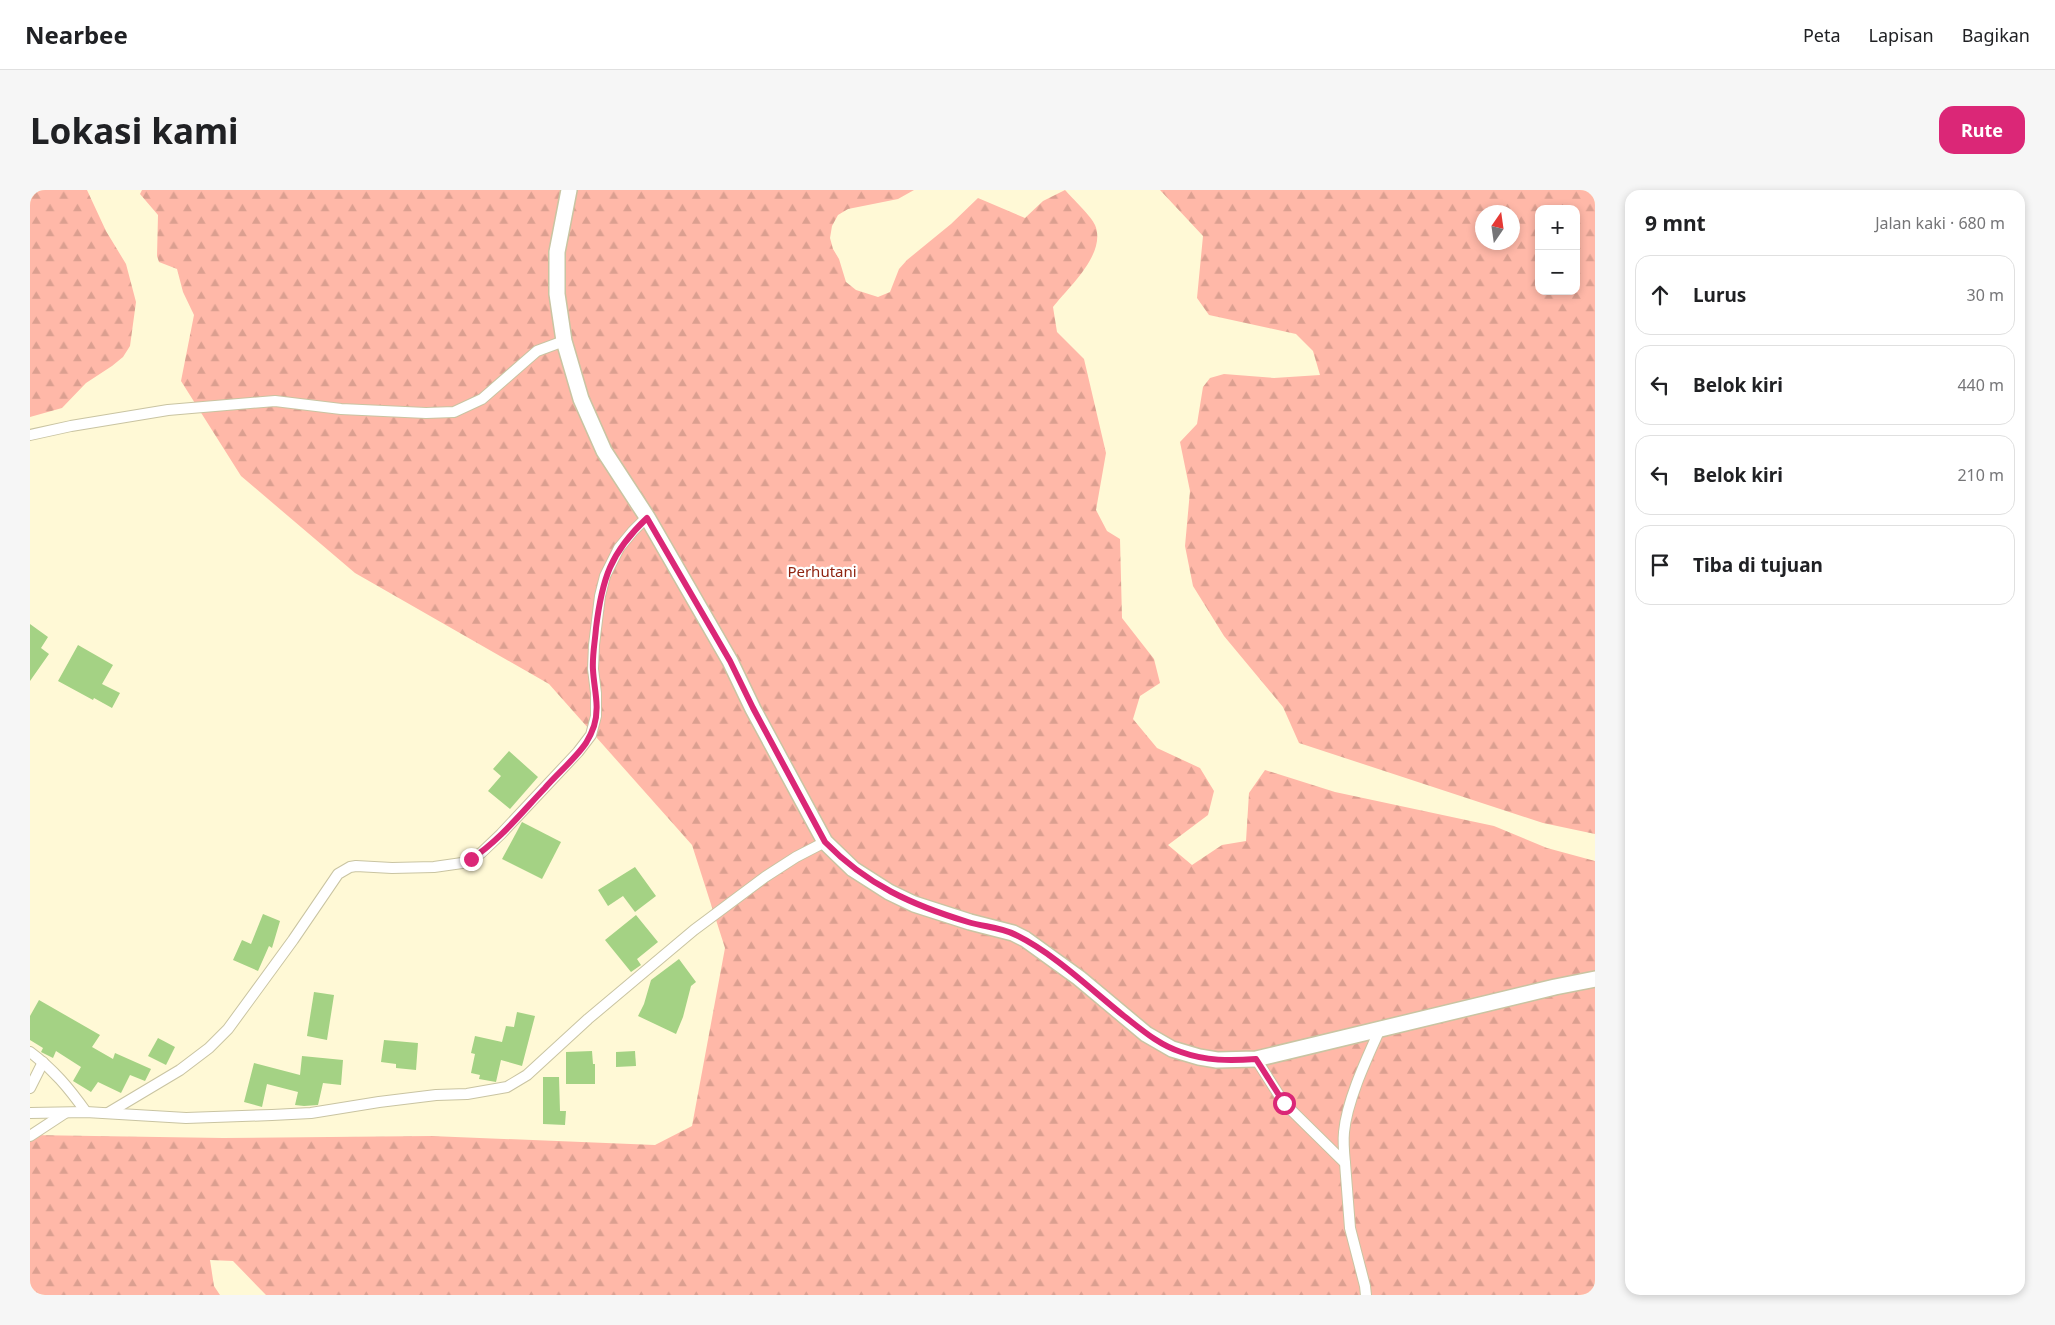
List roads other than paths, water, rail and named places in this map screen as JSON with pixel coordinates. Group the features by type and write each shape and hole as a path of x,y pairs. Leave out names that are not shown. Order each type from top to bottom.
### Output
{"street":[{"path":"569,190 556,261 557,294 564,341 581,399 604,451 647,518 730,661 825,842 853,869 889,892 914,904 970,922 1013,933 1080,978 1146,1034 1172,1049 1217,1060 1256,1059 1595,979"},
{"path":"30,435 71,426 168,410 275,401 341,409 426,413 454,412 471,406 482,399 537,351 564,341"},
{"path":"108,1112 180,1070 209,1048 228,1029 338,874 350,867 356,866 392,868 434,867 448,866 466,861 481,853 501,834 578,752 586,743 595,721 597,704 593,669 600,596 606,576 619,548 632,531 647,518"},
{"path":"30,1113 108,1112 186,1118 310,1113 427,1096 467,1094 506,1087 527,1075 581,1025 694,930 765,877 796,857 825,842"},
{"path":"1366,1295 1350,1228 1344,1134 1347,1116 1363,1067 1380,1029"},
{"path":"30,1052 68,1087 86,1112"},
{"path":"1256,1059 1284,1103 1345,1163"},
{"path":"30,1088 43,1062"},
{"path":"30,1136 66,1112"}],"park label":[{"name":"Perhutani","path":"822,571"}]}
